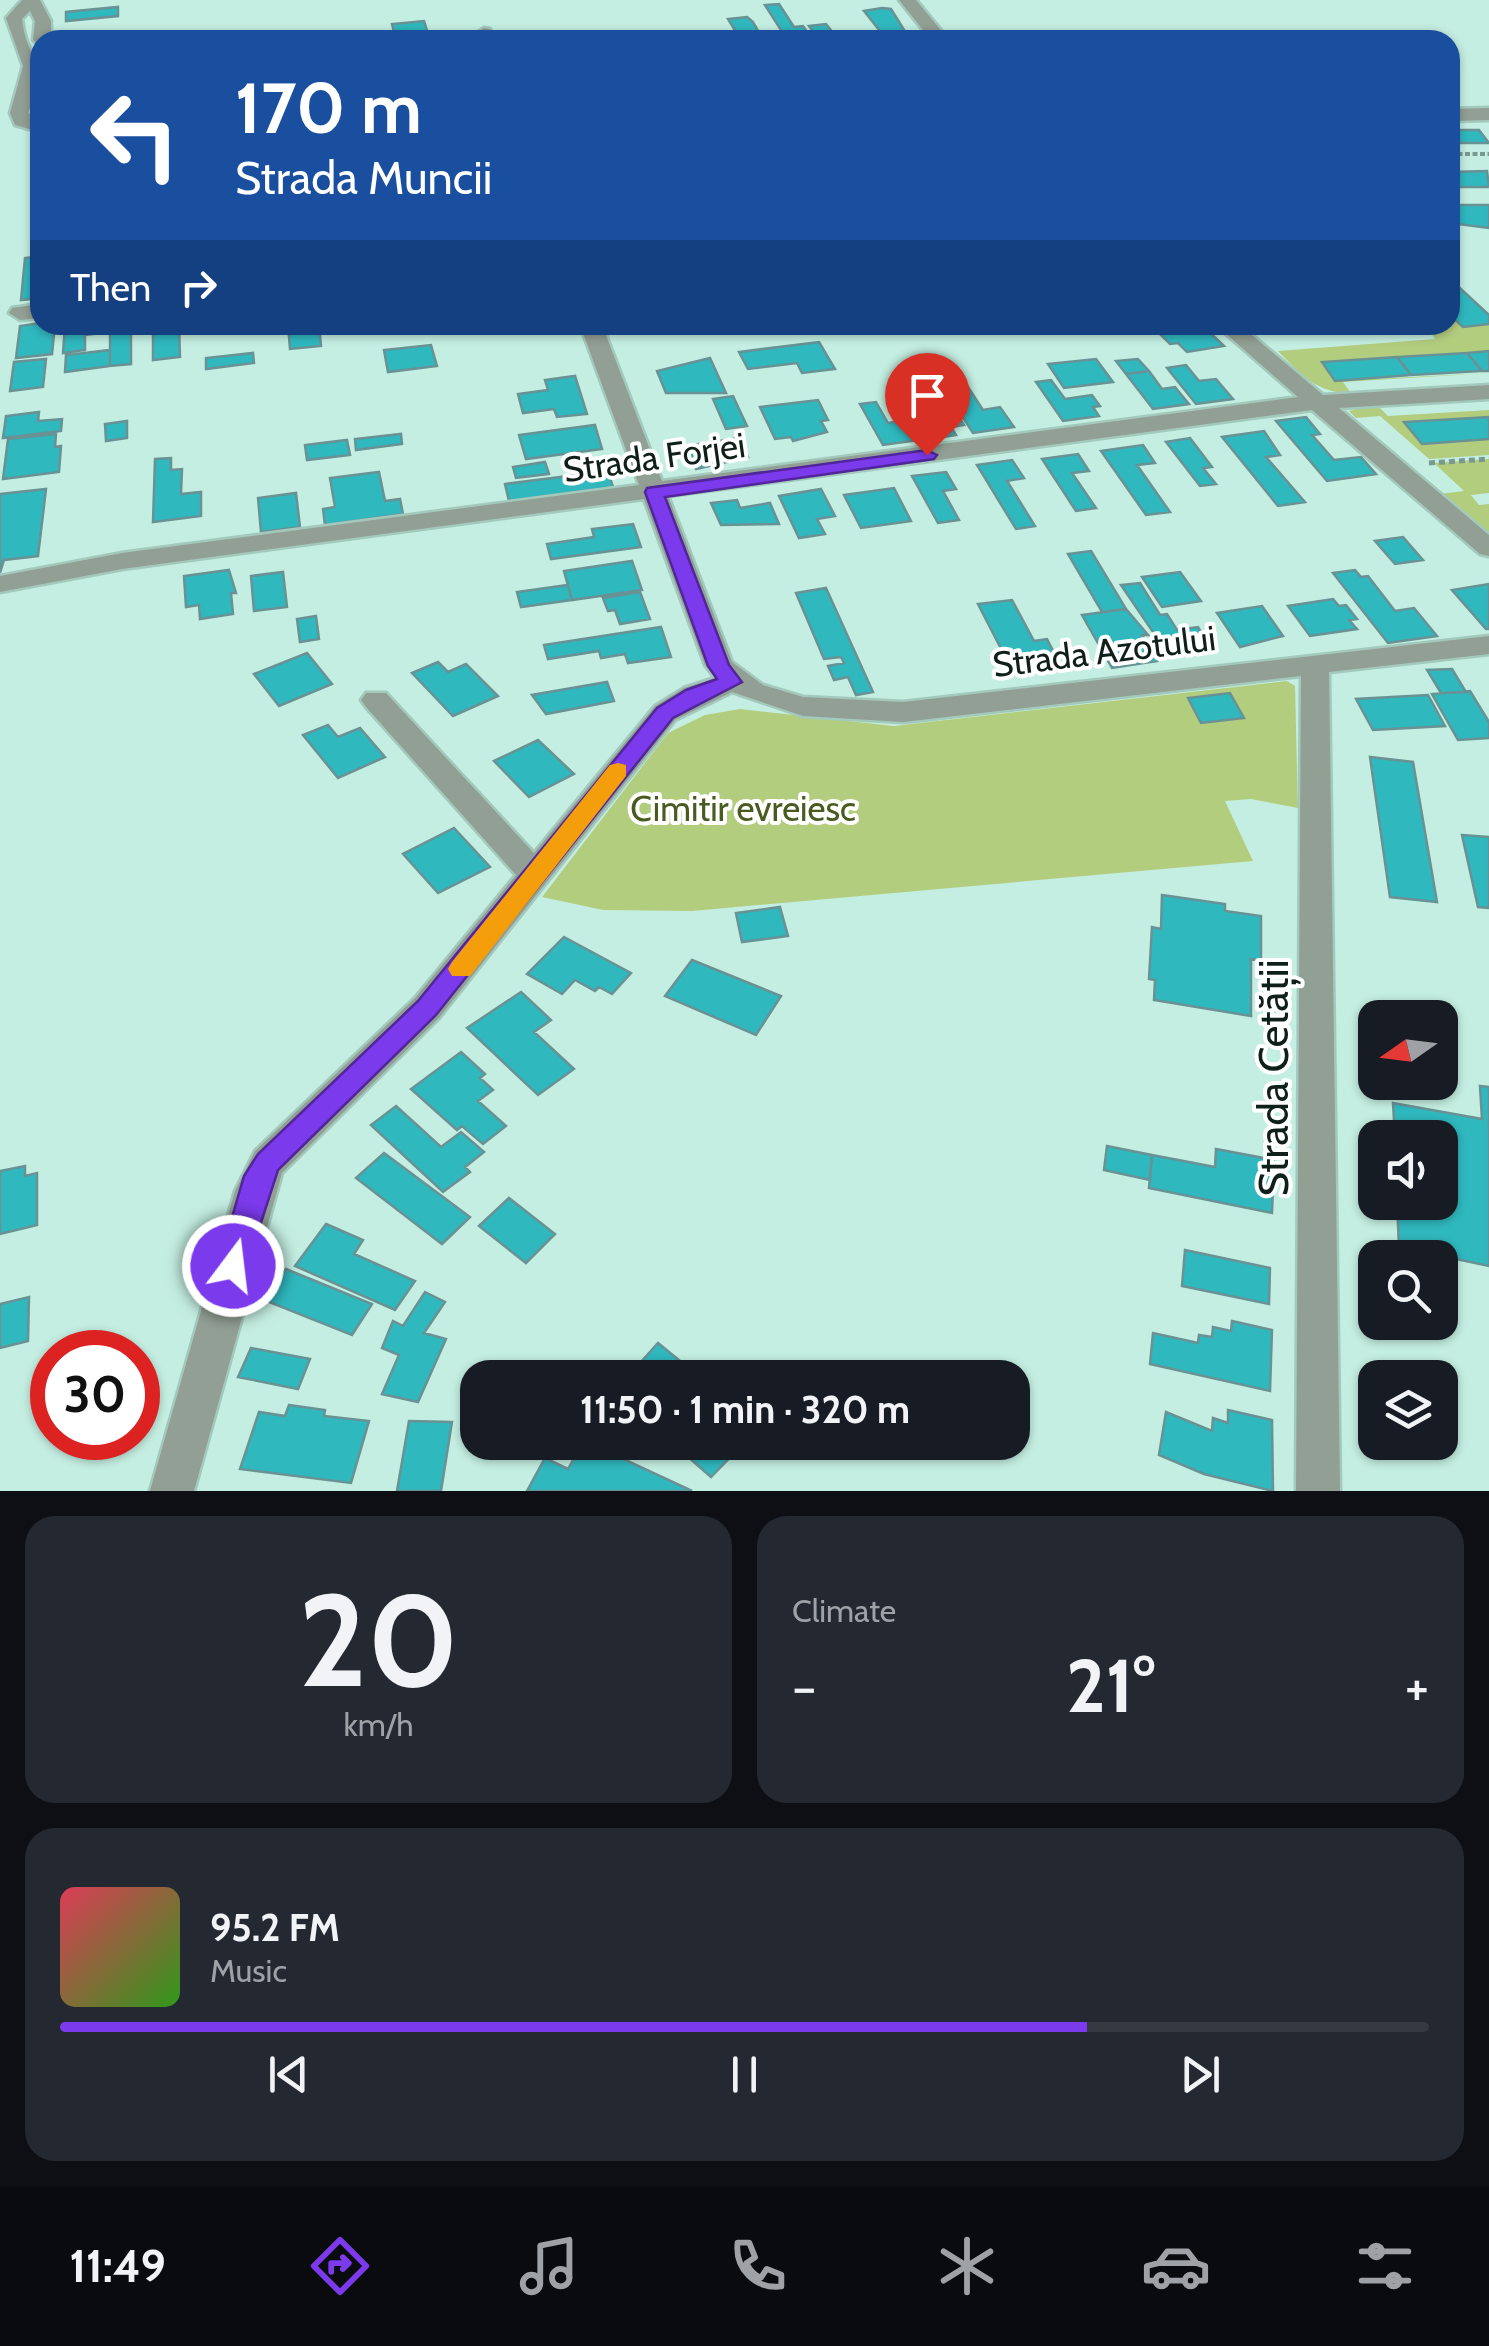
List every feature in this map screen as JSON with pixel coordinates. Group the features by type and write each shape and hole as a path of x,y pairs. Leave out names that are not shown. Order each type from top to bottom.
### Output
{"street":[{"path":"30,45 16,40 14,24 18,10 32,0 43,21 41,30"},
{"path":"906,0 932,30"},
{"path":"30,79 18,114 30,124"},
{"path":"1460,115 1486,118"},
{"path":"172,1491 258,1176 279,1149 427,1008 665,713 694,695 731,682 719,666 595,335"},
{"path":"1239,335 1489,548"},
{"name":"Strada Forjei","path":"0,584 122,561 1317,402 1489,392"},
{"name":"Strada Azotului","path":"731,682 754,694 808,706 881,713 1489,644"},
{"name":"Strada Cetății","path":"1315,664 1318,1491"},
{"path":"376,700 534,875"}],"path":[{"path":"1460,154 1489,154"},
{"path":"1392,466 1489,459"}],"green space":[{"path":"1460,317 1489,324 1489,351 1322,363 1335,381 1489,373 1343,382 1351,393 1339,392 1310,381 1278,351 1435,339 1432,335 1460,335"},
{"path":"1376,404 1388,416 1489,410 1489,417 1406,422 1422,443 1489,439 1489,455 1429,459 1380,416 1356,418 1349,411"},
{"path":"1489,459 1489,493 1471,495 1479,505 1489,504 1489,534 1439,494 1464,491 1434,463"},
{"name":"Cimitir evreiesc","path":"1287,681 1295,686 1298,808 1251,799 1225,801 1253,861 692,911 603,910 542,897 668,733 705,715 740,709 894,726"}],"building":[{"path":"779,4 794,27 803,26 806,30 781,30 765,5"},
{"path":"118,7 118,16 66,21 66,12"},
{"path":"891,9 904,30 879,30 864,11"},
{"path":"747,17 758,30 735,30 728,19"},
{"path":"424,21 427,30 394,30 392,24"},
{"path":"826,24 831,30 812,30 809,26"},
{"path":"1460,130 1479,130 1489,143 1460,143"},
{"path":"1487,171 1489,187 1460,187 1460,172"},
{"path":"1489,205 1489,228 1460,224 1460,206"},
{"path":"30,257 30,299 21,300 25,258"},
{"path":"1460,288 1489,315 1489,324 1463,327"},
{"path":"30,324 30,335 54,335 52,354 16,358 20,326"},
{"path":"64,335 85,335 85,350 63,353"},
{"path":"110,335 131,335 131,364 110,366"},
{"path":"153,335 179,335 180,357 153,360"},
{"path":"289,335 320,335 321,346 290,349"},
{"path":"1161,335 1212,335 1224,346 1187,352 1178,343 1170,344"},
{"path":"819,342 835,369 802,373 797,363 748,369 739,352"},
{"path":"431,345 437,366 388,372 384,350"},
{"path":"110,350 110,366 65,372 66,355"},
{"path":"1489,351 1489,371 1482,371 1467,353"},
{"path":"253,353 254,363 206,369 206,358"},
{"path":"1467,353 1482,371 1411,375 1397,357"},
{"path":"1397,357 1411,375 1335,381 1322,362"},
{"path":"710,358 726,393 666,393 657,371"},
{"path":"46,359 43,387 10,391 14,362"},
{"path":"1096,359 1113,382 1064,388 1048,364"},
{"path":"1138,359 1149,371 1126,374 1116,361"},
{"path":"1186,365 1199,381 1216,379 1233,399 1196,404 1167,368"},
{"path":"1149,371 1162,389 1175,387 1189,404 1153,409 1126,374"},
{"path":"575,376 587,414 557,417 554,409 523,413 518,394 548,390 545,380"},
{"path":"1051,380 1065,399 1092,395 1100,406 1093,407 1099,416 1063,421 1036,382"},
{"path":"966,384 983,410 1000,407 1014,427 973,433 943,387"},
{"path":"733,396 747,426 726,429 713,399"},
{"path":"818,400 828,420 821,421 827,432 793,441 791,437 775,439 760,407"},
{"path":"876,402 888,423 907,420 919,440 883,445 860,404"},
{"path":"955,411 964,425 951,427 956,435 930,439 917,416"},
{"path":"39,412 38,421 62,419 61,431 3,438 6,416"},
{"path":"1306,417 1320,434 1312,435 1334,460 1361,457 1376,474 1327,481 1276,421"},
{"path":"1489,417 1489,439 1422,444 1404,422"},
{"path":"127,421 127,438 106,441 105,424"},
{"path":"595,425 602,449 526,459 519,435"},
{"path":"1264,431 1280,455 1266,457 1305,502 1278,506 1222,437"},
{"path":"56,434 55,447 61,446 59,472 3,479 8,439"},
{"path":"401,434 402,444 356,450 355,439"},
{"path":"740,438 748,457 696,469 686,446"},
{"path":"1190,438 1212,467 1203,468 1216,484 1200,486 1166,442"},
{"path":"347,440 350,455 307,460 305,445"},
{"path":"1143,445 1155,463 1137,465 1170,512 1146,515 1101,451"},
{"path":"1078,454 1089,471 1072,473 1096,508 1076,511 1042,459"},
{"path":"171,458 171,470 182,469 181,494 201,492 201,516 153,522 155,459"},
{"path":"1012,460 1024,478 1007,481 1035,526 1016,529 977,465"},
{"path":"545,462 549,474 516,478 513,467"},
{"path":"605,462 613,487 509,501 505,484 576,475 573,466"},
{"path":"379,472 385,501 400,499 403,514 325,525 323,509 335,507 330,478"},
{"path":"946,472 956,489 943,491 959,520 938,523 912,476"},
{"path":"894,488 911,521 861,528 844,495"},
{"path":"46,489 38,556 4,560 0,573 0,494"},
{"path":"821,489 835,516 817,519 825,534 799,538 779,496"},
{"path":"296,493 300,527 261,532 258,498"},
{"path":"737,500 740,508 770,503 779,524 721,525 711,503"},
{"path":"633,524 641,547 551,559 547,544 594,537 592,529"},
{"path":"1403,537 1423,560 1395,564 1375,541"},
{"path":"1091,551 1126,609 1102,612 1068,554"},
{"path":"632,561 642,590 572,600 564,571"},
{"path":"229,570 236,593 231,593 233,614 200,619 199,605 186,607 184,576"},
{"path":"1355,570 1361,577 1368,576 1395,611 1414,608 1437,636 1388,643 1333,573"},
{"path":"283,572 287,607 254,611 251,576"},
{"path":"1180,572 1201,601 1162,607 1142,577"},
{"path":"1140,583 1160,615 1167,614 1177,630 1198,627 1213,651 1170,657 1121,585"},
{"path":"1489,584 1489,629 1486,629 1452,590"},
{"path":"568,585 572,600 521,607 517,592"},
{"path":"826,588 873,692 856,695 848,677 834,680 828,666 844,663 841,657 824,659 796,593"},
{"path":"640,592 650,619 620,624 615,610 608,611 603,598"},
{"path":"1333,599 1339,606 1346,605 1357,619 1349,620 1357,629 1310,636 1288,606"},
{"path":"1012,600 1034,641 1047,639 1062,668 1014,674 978,604"},
{"path":"1262,606 1283,636 1240,647 1217,613"},
{"path":"1126,609 1148,635 1142,635 1157,661 1112,668 1082,615"},
{"path":"316,616 319,639 300,642 297,619"},
{"path":"661,627 671,657 628,663 625,654 601,658 599,651 548,659 544,645"},
{"path":"307,653 332,684 279,706 254,674"},
{"path":"438,662 448,672 466,664 498,696 453,716 412,673"},
{"path":"1452,669 1466,692 1441,693 1427,670"},
{"path":"607,682 614,701 546,714 532,695"},
{"path":"1470,691 1489,722 1489,738 1458,740 1432,694"},
{"path":"1230,693 1244,718 1201,723 1188,698"},
{"path":"1428,695 1445,726 1373,730 1356,699"},
{"path":"328,725 338,737 360,728 385,757 338,778 303,735"},
{"path":"538,740 574,774 529,797 494,761"},
{"path":"1370,757 1413,762 1437,902 1390,897"},
{"path":"454,828 490,867 438,893 403,854"},
{"path":"1462,835 1489,837 1489,908 1478,907"},
{"path":"1162,895 1225,904 1225,911 1261,916 1261,961 1251,959 1251,1016 1154,1000 1155,980 1149,979 1152,927 1161,929"},
{"path":"780,907 788,936 742,942 736,913"},
{"path":"564,937 631,973 612,994 599,987 595,991 575,980 562,994 527,974"},
{"path":"692,960 781,996 756,1035 665,996"},
{"path":"521,992 551,1020 534,1032 574,1069 538,1095 467,1028"},
{"path":"461,1052 485,1074 480,1078 493,1090 478,1101 506,1126 483,1144 462,1126 457,1130 411,1089"},
{"path":"1480,1086 1489,1087 1489,1266 1458,1259 1458,1240 1399,1240 1398,1220 1458,1220 1458,1120 1394,1120 1393,1103 1482,1119"},
{"path":"396,1106 441,1147 461,1132 484,1152 465,1167 470,1172 443,1192 371,1125"},
{"path":"1107,1146 1152,1155 1150,1180 1104,1170"},
{"path":"1216,1149 1274,1160 1272,1213 1149,1188 1152,1155 1215,1167"},
{"path":"384,1153 470,1217 442,1244 356,1178"},
{"path":"25,1166 25,1176 37,1173 37,1225 0,1234 0,1171"},
{"path":"509,1198 555,1234 526,1263 479,1226"},
{"path":"326,1224 363,1240 354,1254 415,1281 395,1310 295,1266"},
{"path":"1185,1250 1270,1268 1269,1304 1182,1286"},
{"path":"286,1269 372,1304 352,1335 264,1300"},
{"path":"425,1292 445,1302 424,1333 446,1339 418,1402 382,1394 399,1355 382,1348 393,1321 403,1326"},
{"path":"29,1297 28,1341 0,1348 0,1304"},
{"path":"1232,1321 1272,1330 1270,1391 1150,1364 1153,1333 1198,1343 1199,1335 1212,1337 1213,1327 1231,1331"},
{"path":"658,1343 679,1360 643,1360"},
{"path":"251,1348 310,1359 298,1389 238,1377"},
{"path":"289,1405 325,1410 324,1416 369,1421 351,1483 240,1469 259,1412 285,1416"},
{"path":"1228,1410 1272,1420 1273,1491 1204,1474 1159,1455 1166,1412 1212,1431 1213,1418 1228,1423"},
{"path":"409,1421 452,1422 441,1491 397,1491"},
{"path":"544,1460 568,1469 573,1460 626,1460 692,1491 527,1491"},
{"path":"692,1460 728,1460 711,1477"}],"slow traffic":[{"path":"461,969 618,771"}],"route":[{"path":"233,1266 258,1176 279,1149 427,1008 665,713 694,695 731,682 719,666 654,492 927,455"}]}
